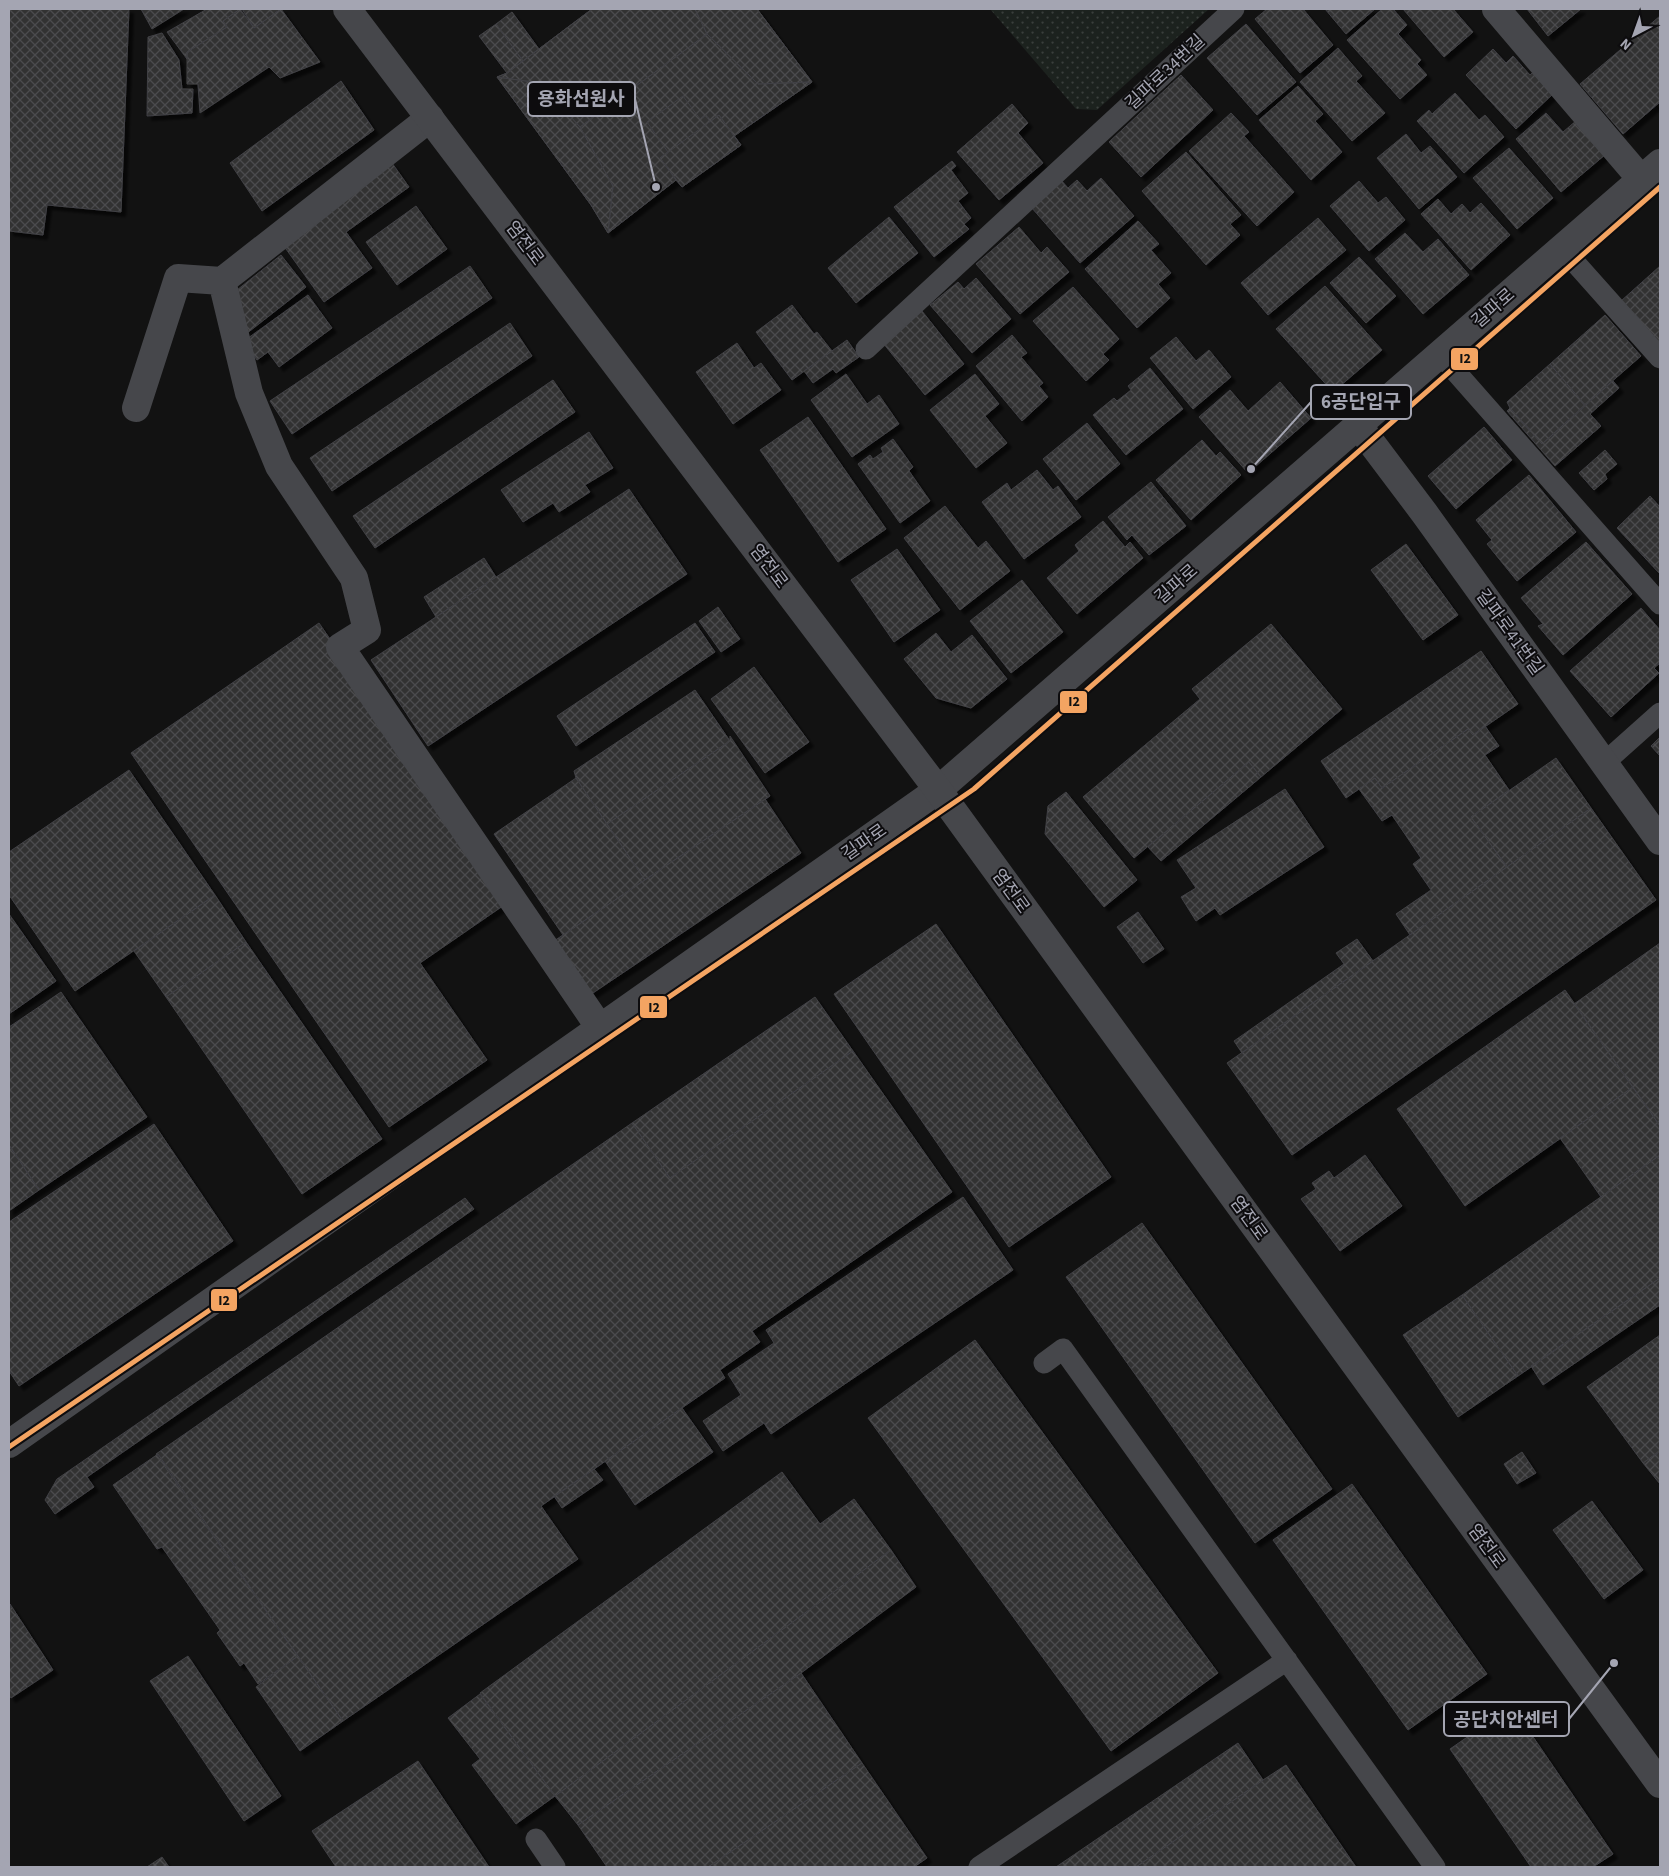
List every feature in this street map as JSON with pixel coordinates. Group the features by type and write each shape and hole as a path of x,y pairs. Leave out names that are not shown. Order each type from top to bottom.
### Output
{"street":[{"name":"염전로","path":"347,9 938,790 1660,1784"},
{"path":"1496,9 1651,171"},
{"path":"136,408 178,278 222,280 430,118"},
{"name":"길파로","path":"9,1444 938,790 1651,171"},
{"path":"222,280 248,394 280,466 354,578 367,630 340,647 600,1028"},
{"name":"길파로41번길","path":"1358,425 1425,514 1660,841"}],"lane":[{"name":"길파로34번길","path":"866,349 1234,9"},
{"path":"1562,248 1660,358"},
{"path":"1440,354 1660,604"},
{"path":"1604,763 1660,713"},
{"path":"1044,1363 1063,1349 1435,1867"},
{"path":"979,1867 1286,1660"},
{"path":"536,1840 555,1867"}],"shaded area":[{"path":"990,9 1209,9 1097,110 1076,109"}],"building":[{"path":"9,9 129,9 121,212 47,205 43,235 9,231"},
{"path":"141,9 184,9 152,29"},
{"path":"207,9 240,9 223,21 227,27 187,52 187,59 167,32"},
{"path":"240,9 254,28 281,9 320,62 280,78 269,67 200,113 198,84 187,84 187,52 227,27 223,21"},
{"path":"242,9 281,9 254,28"},
{"path":"592,9 757,9 812,82 734,136 741,145 682,187 676,180 608,233 591,205 497,77 507,73"},
{"path":"592,9 695,9 707,34 580,127 540,83 497,77 507,73"},
{"path":"695,9 757,9 812,82 758,84 707,34"},
{"path":"1267,9 1303,9 1333,45 1300,73 1255,19"},
{"path":"1325,9 1375,9 1346,34"},
{"path":"1382,9 1393,9 1407,25 1398,34 1421,60 1417,64 1427,75 1400,99 1347,40"},
{"path":"1403,9 1453,9 1473,32 1444,57"},
{"path":"1527,9 1581,9 1548,36"},
{"path":"512,12 539,49 523,61 496,24"},
{"path":"1660,16 1660,102 1623,134 1580,84"},
{"path":"496,24 523,61 507,73 479,36"},
{"path":"1246,24 1296,82 1257,115 1207,58"},
{"path":"162,33 179,60 182,89 193,89 192,113 147,116 148,37"},
{"path":"707,34 758,84 812,82 734,136 719,115 710,122 706,115 700,119 683,96 647,122 668,152 660,158 676,180 608,233 613,186 580,127"},
{"path":"1338,48 1362,76 1356,81 1385,113 1352,141 1300,82"},
{"path":"1493,49 1506,63 1513,56 1530,75 1535,70 1555,92 1516,129 1466,75"},
{"path":"1181,75 1213,110 1141,177 1109,142"},
{"path":"497,77 540,83 580,127 613,186 608,233 591,205"},
{"path":"341,81 374,130 262,211 230,163"},
{"path":"1298,86 1323,114 1315,121 1342,152 1311,180 1259,120"},
{"path":"1455,93 1479,120 1485,115 1504,137 1464,173 1417,121 1429,110 1432,114"},
{"path":"1012,104 1028,123 1018,133 1043,163 999,200 957,152"},
{"path":"1231,113 1249,132 1244,136 1294,192 1257,226 1189,151"},
{"path":"1546,113 1563,132 1577,120 1606,154 1561,192 1516,139"},
{"path":"719,115 741,145 682,187 660,158"},
{"path":"1406,134 1421,153 1430,146 1457,177 1419,209 1377,158"},
{"path":"1509,148 1553,198 1517,229 1473,178"},
{"path":"1186,152 1241,215 1230,224 1240,235 1206,265 1142,191"},
{"path":"952,161 956,166 951,170 968,193 958,201 971,218 964,224 969,229 934,257 894,207"},
{"path":"392,163 409,187 346,232 372,268 324,302 281,242"},
{"path":"1101,178 1134,216 1080,263 1031,207 1061,180 1068,188 1077,180 1087,191"},
{"path":"1359,181 1378,203 1386,197 1405,220 1369,251 1330,206"},
{"path":"1438,199 1451,214 1462,204 1470,213 1481,203 1510,235 1471,270 1421,214"},
{"path":"416,206 447,249 397,285 366,242"},
{"path":"889,217 918,253 856,303 828,268"},
{"path":"1318,218 1346,250 1268,315 1241,283"},
{"path":"1138,221 1159,244 1151,250 1171,273 1158,284 1170,298 1137,328 1085,269"},
{"path":"1019,227 1041,253 1047,247 1069,272 1020,314 976,264"},
{"path":"1405,233 1423,252 1438,239 1469,275 1423,314 1375,259"},
{"path":"281,255 306,287 246,334 237,290"},
{"path":"1359,257 1396,296 1366,323 1330,283"},
{"path":"470,266 492,298 292,434 270,401"},
{"path":"1660,266 1660,346 1621,301"},
{"path":"976,278 1011,319 972,353 930,305 958,282 964,289"},
{"path":"1325,286 1382,350 1333,392 1276,329"},
{"path":"1073,287 1119,339 1103,354 1109,360 1086,381 1033,321"},
{"path":"308,295 332,328 279,367 268,352 257,360 244,341"},
{"path":"792,305 814,334 817,332 832,351 792,380 756,332"},
{"path":"922,311 964,364 925,395 883,343"},
{"path":"1605,315 1641,356 1585,405 1550,364"},
{"path":"510,323 532,356 332,491 310,458"},
{"path":"1012,335 1027,353 1021,357 1043,383 1039,386 1048,397 1022,421 976,366"},
{"path":"1176,337 1196,361 1209,350 1231,377 1193,409 1150,358"},
{"path":"847,340 859,357 836,373 833,369 813,383 804,371"},
{"path":"737,343 754,368 761,363 781,390 733,424 696,372"},
{"path":"1550,364 1585,405 1542,444 1510,408 1507,402"},
{"path":"1150,368 1183,409 1126,455 1093,415 1114,398 1117,401 1131,390 1128,386"},
{"path":"846,374 867,404 879,395 899,424 852,457 811,400"},
{"path":"975,374 999,404 985,416 1007,443 976,468 930,410"},
{"path":"553,380 575,412 375,548 353,516"},
{"path":"1613,381 1619,388 1590,414 1601,426 1555,466 1507,411 1510,408 1542,444"},
{"path":"1280,382 1311,418 1248,473 1199,417 1230,390 1248,411"},
{"path":"808,417 886,529 838,562 760,450"},
{"path":"1087,423 1120,464 1076,500 1043,459"},
{"path":"1484,427 1512,460 1456,509 1428,476"},
{"path":"589,432 613,468 585,485 590,492 559,512 553,503 523,522 501,490"},
{"path":"893,439 913,467 909,471 930,501 900,523 858,464 870,455 873,459 883,452 881,448"},
{"path":"1202,440 1216,456 1220,452 1241,475 1191,520 1156,480"},
{"path":"1605,450 1617,464 1605,474 1607,479 1594,490 1579,473"},
{"path":"1037,470 1053,490 1058,486 1081,517 1024,559 982,502 1007,483 1011,490"},
{"path":"1529,475 1576,532 1517,581 1487,544 1492,540 1476,520"},
{"path":"1151,482 1186,526 1149,555 1132,535 1127,540 1108,517"},
{"path":"629,489 687,574 428,746 371,660"},
{"path":"1650,496 1660,507 1660,574 1617,528"},
{"path":"945,506 978,548 986,541 1010,571 960,610 904,538"},
{"path":"1103,521 1125,547 1130,542 1143,558 1077,614 1047,578 1079,551 1075,545"},
{"path":"1586,542 1632,594 1563,655 1538,626 1543,624 1521,598"},
{"path":"1406,544 1458,615 1423,640 1371,570"},
{"path":"897,549 940,610 894,642 851,580"},
{"path":"484,558 496,577 436,617 424,597"},
{"path":"1022,580 1063,632 1011,673 970,621"},
{"path":"718,607 740,639 721,652 699,621"},
{"path":"1641,608 1660,630 1660,663 1654,668 1659,673 1611,717 1570,671"},
{"path":"319,623 510,901 420,963 487,1060 389,1127 131,753"},
{"path":"695,623 715,652 576,746 557,716"},
{"path":"1271,624 1342,709 1261,777 1249,762 1134,858 1083,797 1200,699 1192,689"},
{"path":"936,633 951,652 972,635 1007,679 971,708 936,698 904,659"},
{"path":"1481,651 1518,704 1473,735 1468,729 1382,788 1375,778 1346,798 1321,761"},
{"path":"754,667 809,742 765,773 711,699"},
{"path":"695,690 730,741 607,824 576,778 574,771"},
{"path":"1485,726 1499,746 1485,755 1509,790 1471,817 1507,867 1410,935 1396,914 1431,890 1413,864 1421,858 1392,815 1382,821 1359,789 1375,778 1382,788 1468,729 1473,735"},
{"path":"730,736 770,796 645,880 607,824 730,741"},
{"path":"1660,737 1660,756 1651,746"},
{"path":"1556,758 1591,808 1507,867 1471,817"},
{"path":"1249,762 1261,777 1161,861 1148,847"},
{"path":"129,770 215,895 75,991 9,895 9,852"},
{"path":"576,778 645,880 563,935 494,834"},
{"path":"1285,789 1324,847 1220,915 1215,908 1196,921 1181,897 1196,888 1177,860"},
{"path":"1066,792 1137,880 1104,907 1045,834 1048,806"},
{"path":"765,799 801,853 587,997 551,943"},
{"path":"1591,808 1656,900 1292,1155 1227,1063"},
{"path":"215,895 246,942 166,997 134,951"},
{"path":"1138,912 1164,949 1143,963 1117,927"},
{"path":"9,914 56,981 9,1014"},
{"path":"936,924 1111,1177 1009,1247 834,994"},
{"path":"1357,939 1373,961 1242,1053 1234,1041 1344,964 1336,953"},
{"path":"246,942 382,1139 302,1194 166,997"},
{"path":"1660,943 1660,1126 1574,1004"},
{"path":"1565,990 1633,1087 1465,1206 1397,1109"},
{"path":"61,992 147,1117 39,1190 9,1145 9,1027"},
{"path":"815,997 853,1051 670,1178 632,1123"},
{"path":"853,1051 952,1192 752,1331 760,1342 720,1370 725,1378 541,1506 578,1559 343,1721 156,1454 632,1123 670,1178"},
{"path":"1633,1087 1660,1126 1660,1155 1601,1197 1560,1138"},
{"path":"154,1124 233,1241 19,1386 9,1371 9,1222"},
{"path":"9,1145 39,1190 9,1211"},
{"path":"1365,1155 1402,1206 1340,1251 1301,1199 1316,1189 1312,1183 1329,1171 1334,1178"},
{"path":"1660,1155 1660,1278 1518,1376 1462,1295"},
{"path":"963,1197 1013,1270 771,1434 764,1423 723,1451 703,1421 741,1395 728,1374 774,1343 766,1330"},
{"path":"465,1198 474,1209 87,1477 94,1487 55,1514 45,1500 57,1479"},
{"path":"1142,1223 1332,1489 1255,1543 1066,1277"},
{"path":"1660,1278 1660,1305 1543,1385 1531,1366"},
{"path":"1462,1295 1518,1376 1458,1417 1403,1335"},
{"path":"1660,1335 1660,1451 1643,1463 1587,1387"},
{"path":"975,1340 1218,1673 1111,1751 868,1418"},
{"path":"682,1408 713,1452 635,1505 605,1461"},
{"path":"1660,1451 1660,1484 1643,1463"},
{"path":"1522,1452 1536,1473 1517,1484 1504,1464"},
{"path":"158,1454 298,1656 258,1684 244,1663 240,1666 217,1633 220,1630 162,1547 157,1549 113,1485"},
{"path":"594,1469 603,1480 562,1508 554,1496"},
{"path":"782,1472 820,1524 854,1499 891,1550 555,1796 480,1693"},
{"path":"1352,1484 1487,1674 1408,1730 1273,1540"},
{"path":"1592,1501 1643,1570 1604,1599 1553,1530"},
{"path":"891,1550 916,1587 801,1673 578,1825 555,1796"},
{"path":"10,1604 53,1670 11,1698 9,1695"},
{"path":"188,1656 281,1796 244,1821 150,1681"},
{"path":"298,1656 343,1721 300,1751 256,1687"},
{"path":"801,1673 862,1763 708,1867 607,1867 578,1825"},
{"path":"480,1694 555,1796 516,1824 472,1765 480,1759 448,1718"},
{"path":"1512,1706 1613,1854 1593,1867 1531,1867 1450,1749"},
{"path":"1238,1743 1263,1780 1136,1867 1056,1867"},
{"path":"418,1761 489,1867 336,1867 312,1831"},
{"path":"862,1763 927,1858 914,1867 708,1867"},
{"path":"1286,1765 1356,1867 1136,1867 1263,1780"},
{"path":"162,1857 169,1867 147,1867"}],"transit line":[{"name":"I2","path":"9,1447 974,789 1660,187"}],"place":[{"name":"용화선원사","path":"656,187"},
{"name":"6공단입구","path":"1251,469"},
{"name":"공단치안센터","path":"1614,1663"}]}
